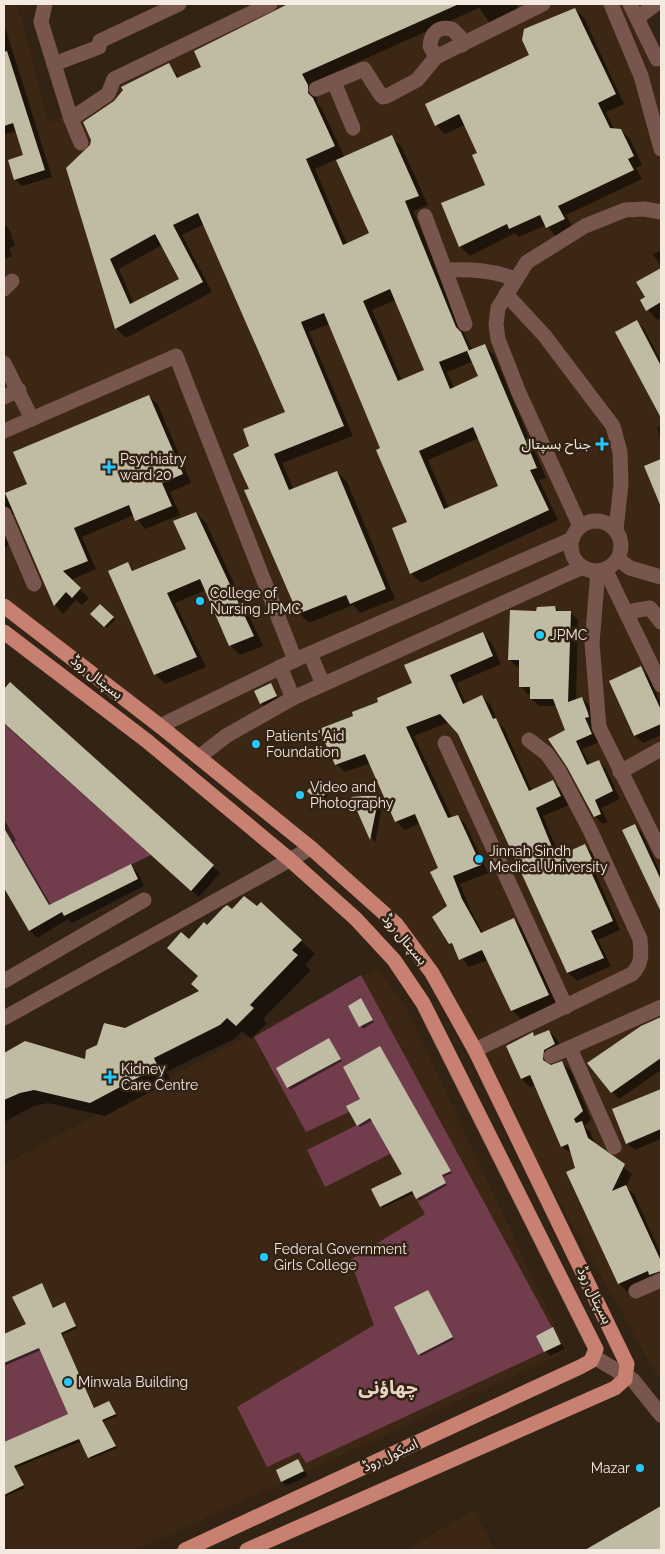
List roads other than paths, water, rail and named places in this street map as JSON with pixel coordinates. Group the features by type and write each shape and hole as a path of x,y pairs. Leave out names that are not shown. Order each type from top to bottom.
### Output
{"main road":[{"name":"ہسپتال روڈ","path":"4,606 199,757 311,848 396,924 432,973 475,1050 617,1340 627,1364 627,1376"},
{"name":"ہسپتال روڈ","path":"4,632 147,741 289,859 356,920 394,960 423,1003 514,1189 592,1339 596,1350 594,1357"},
{"name":"اسکول روڈ","path":"185,1550 580,1368 594,1357"},
{"name":"اسکول روڈ","path":"247,1550 615,1388 627,1376"}],"street":[{"path":"46,4 41,22 71,119 81,143"},
{"path":"54,64 99,47 100,41 179,4"},
{"path":"71,119 108,94 114,78 270,4"},
{"path":"316,89 364,69 380,94 383,97 387,96 417,80 436,57 543,4"},
{"path":"611,4 641,76 661,150"},
{"path":"630,4 657,59 661,58"},
{"path":"637,18 656,4"},
{"path":"436,57 430,46 434,33 439,29 446,28 458,33 462,45"},
{"path":"334,82 353,128"},
{"path":"580,526 519,393 498,339 496,324 498,308 527,262 585,226 625,210 644,209 661,212"},
{"path":"425,216 465,324"},
{"path":"445,270 470,269 492,271 515,279"},
{"path":"199,757 226,736 293,698 583,566 602,570 618,559 622,544 616,530 621,484 620,452 613,426 544,334 506,294"},
{"path":"4,431 176,356 295,660"},
{"path":"4,363 32,419"},
{"path":"4,397 19,390"},
{"path":"4,514 34,584"},
{"path":"160,726 295,660 572,539 580,526 595,520 603,521 616,530"},
{"path":"572,539 573,554 583,566"},
{"path":"618,559 630,568 661,577"},
{"path":"602,570 627,612 661,685"},
{"path":"602,570 592,643 598,727 661,852"},
{"path":"627,612 650,608 661,622"},
{"path":"310,654 323,684"},
{"path":"280,667 293,698"},
{"path":"475,1050 632,974 640,967 642,954 640,939 590,830 547,754 529,740"},
{"path":"445,743 566,1007"},
{"path":"620,772 661,749"},
{"path":"4,1018 311,848"},
{"path":"4,981 144,900"},
{"path":"551,1056 661,1007"},
{"path":"570,1048 614,1147"},
{"path":"636,1291 661,1280"},
{"path":"594,1357 627,1376 640,1387 661,1415"}],"place":[{"name":"جناح ہسپتال","path":"602,444"},
{"name":"Psychiatry ward 20","path":"109,467"},
{"name":"College of Nursing JPMC","path":"200,601"},
{"name":"JPMC","path":"540,635"},
{"name":"Patients' Aid Foundation","path":"256,744"},
{"name":"Video and Photography","path":"300,795"},
{"name":"Jinnah Sindh Medical University","path":"479,859"},
{"name":"Kidney Care Centre","path":"110,1077"},
{"name":"Federal Government Girls College","path":"264,1257"},
{"name":"Minwala Building","path":"68,1382"},
{"name":"Mazar","path":"640,1468"}],"district":[{"name":"چھاؤنی","path":"388,1387"}]}
